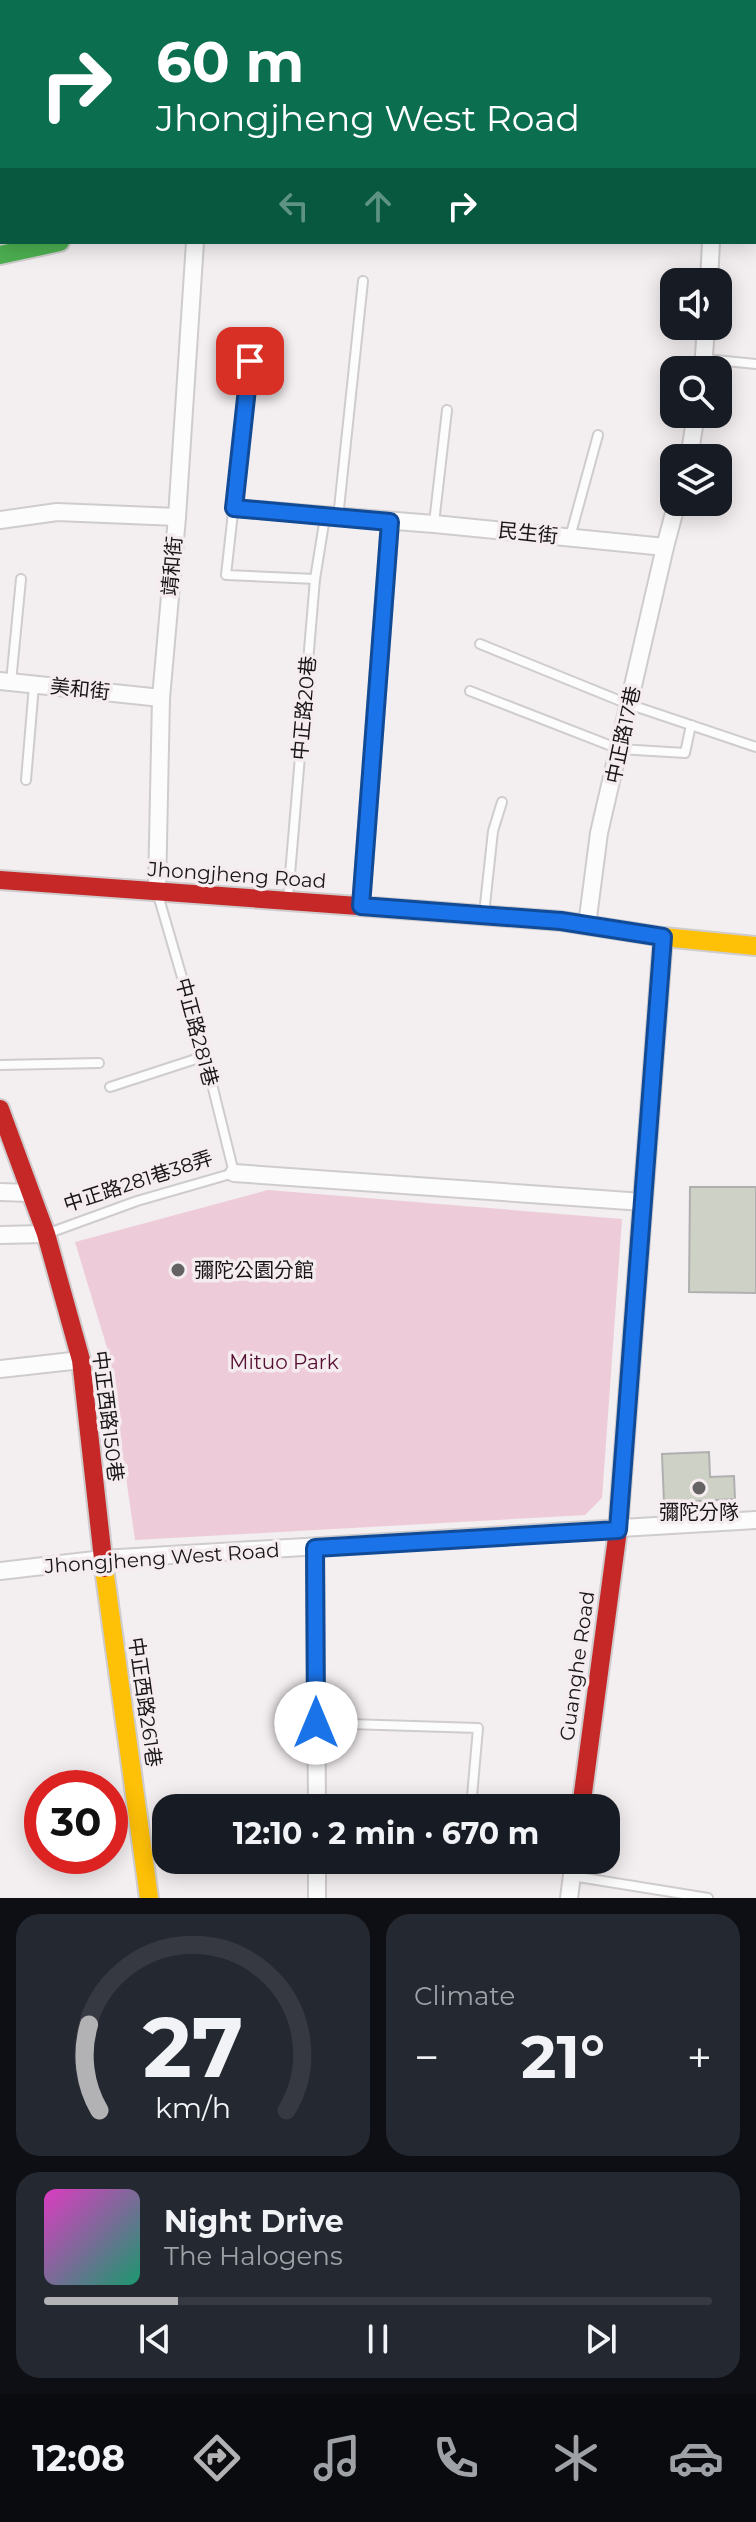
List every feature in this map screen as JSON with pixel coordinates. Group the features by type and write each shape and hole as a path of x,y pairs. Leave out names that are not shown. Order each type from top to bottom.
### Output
{"street":[{"path":"0,255 51,244"},
{"name":"靖和街","path":"157,891 161,698 177,517 195,244"},
{"path":"710,268 711,244"},
{"path":"234,508 390,522 361,906"},
{"path":"0,520 57,512 177,517"},
{"name":"中正路17巷","path":"587,925 599,833 673,516"},
{"name":"民生街","path":"390,522 665,547"},
{"name":"美和街","path":"6,681 161,698"},
{"name":"Jhongjheng Road","path":"0,880 484,915 756,946"},
{"name":"Guanghe Road","path":"583,1794 618,1530 663,937"},
{"name":"中正路281巷38弄","path":"0,1109 46,1234"},
{"path":"234,1173 643,1202"},
{"path":"0,1192 31,1193"},
{"path":"0,1235 46,1234"},
{"name":"中正西路150巷","path":"46,1234 81,1360 103,1559"},
{"path":"0,1369 81,1360"},
{"name":"Jhongjheng West Road","path":"0,1571 103,1559 756,1520"},
{"path":"315,1548 317,1794"},
{"name":"中正西路261巷","path":"103,1559 149,1898"},
{"path":"317,1874 317,1898"},
{"path":"569,1898 572,1874"}],"lane":[{"name":"中正路20巷","path":"288,899 315,579 331,517 363,281"},
{"path":"250,361 226,575 315,579"},
{"path":"732,364 756,364"},
{"path":"434,524 447,410"},
{"path":"570,538 598,435"},
{"path":"6,681 21,579"},
{"path":"480,644 628,704 756,747"},
{"path":"26,780 34,684"},
{"path":"470,691 619,749 685,753 691,725"},
{"path":"484,915 493,831 502,802"},
{"name":"中正路281巷","path":"157,891 205,1056 234,1173"},
{"path":"110,1087 205,1056"},
{"path":"0,1065 99,1063"},
{"name":"中正路281巷38弄","path":"46,1234 137,1201 234,1173"},
{"path":"316,1723 478,1728 472,1794"},
{"path":"600,1874 708,1898"}],"green space":[{"name":"Mituo Park","path":"268,1190 622,1219 602,1498 585,1515 135,1540 108,1351 75,1242"}],"building":[{"path":"690,1187 756,1187 756,1293 689,1292"},
{"name":"彌陀分隊","path":"709,1452 710,1477 734,1476 735,1499 664,1503 662,1454"}],"traffic: fast":[{"path":"0,255 51,244"},
{"path":"638,1266 663,937"}],"traffic: slow":[{"path":"441,912 561,921 663,937 756,946"},
{"path":"104,1568 149,1898"}],"traffic: jam":[{"path":"0,880 441,912"},
{"path":"0,1109 46,1234 81,1360 104,1568"},
{"path":"583,1794 618,1530 638,1266"}],"place":[{"name":"彌陀公園分館","path":"178,1270"},
{"name":"彌陀分隊","path":"699,1488"}],"route":[{"path":"250,361 234,508 390,522 361,906 561,921 663,937 618,1530 315,1548 316,1723"}]}
